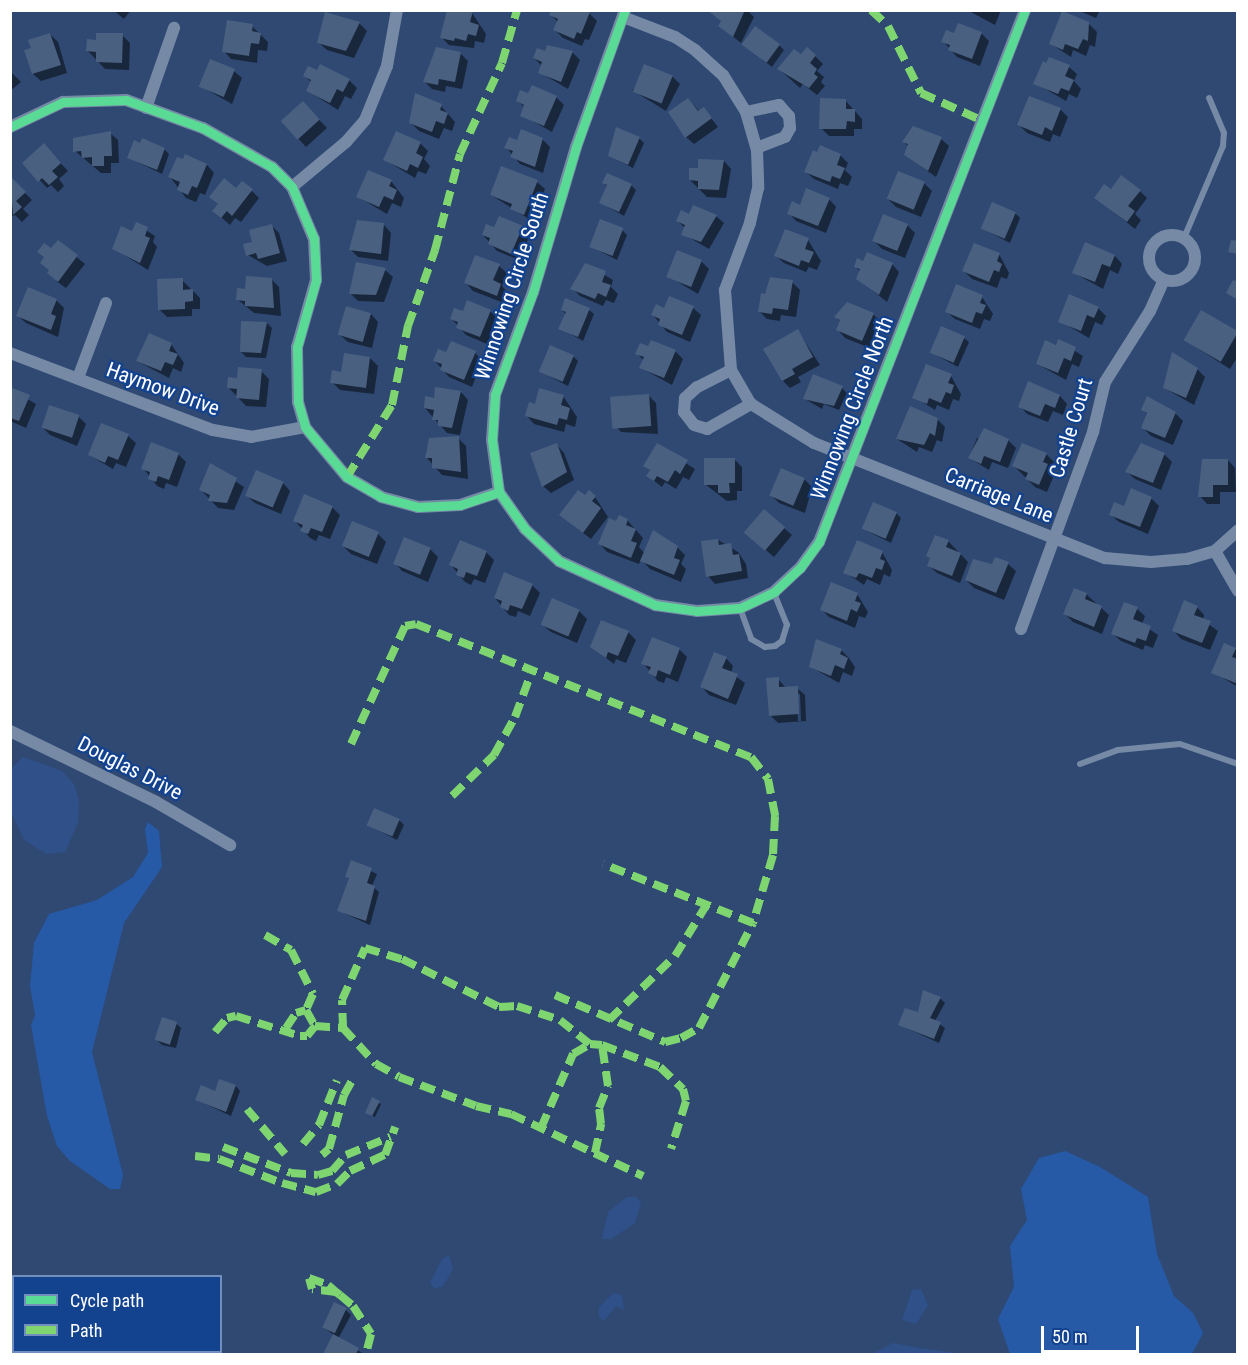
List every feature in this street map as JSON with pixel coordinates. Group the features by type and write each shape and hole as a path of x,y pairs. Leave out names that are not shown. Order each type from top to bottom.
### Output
{"street":[{"path":"292,187 346,142 365,120 387,66 397,10"},
{"name":"Winnowing Circle North","path":"559,561 656,605 696,611 740,608 774,592 800,568 819,542 1025,10"},
{"name":"Carriage Lane","path":"624,14 675,37 695,50 723,75 746,111 757,148 758,188 750,223 725,290 731,370 751,404 791,431 852,459 1105,558 1125,561 1187,558 1215,550 1238,530"},
{"name":"Winnowing Circle South","path":"559,561 525,529 499,492 492,440 495,395 533,292 576,147 624,14"},
{"path":"146,108 174,28"},
{"path":"10,128 63,102 126,100 242,147 272,167 292,187 314,240 316,280 297,347 298,402 305,427 347,477 381,497 418,507 460,505 499,492"},
{"path":"746,111 778,105 789,116 790,128 785,137 757,148"},
{"path":"1165,236 1184,238 1191,244 1194,263 1183,279 1164,280 1150,267 1150,248 1165,236"},
{"name":"Castle Court","path":"1021,629 1056,539 1093,432 1105,382 1150,311 1164,280"},
{"path":"78,378 106,303"},
{"name":"Haymow Drive","path":"10,353 213,430 251,437 305,427"},
{"path":"731,370 697,387 685,398 684,412 694,425 707,429 751,404"},
{"path":"1215,550 1238,591"},
{"name":"Douglas Drive","path":"10,730 156,802 230,845"}],"lane":[{"path":"1184,238 1223,146 1224,133 1209,98"},
{"path":"740,608 751,639 765,647 775,646 782,641 787,625 774,592"},
{"path":"1080,764 1118,750 1180,744 1238,764"}],"shaded area":[{"path":"23,757 62,771 74,784 79,800 78,823 65,852 46,854 24,840 12,814 11,769"},
{"path":"148,822 159,831 162,867 124,923 92,1052 123,1175 120,1189 110,1189 70,1161 57,1146 47,1116 31,1025 35,1015 30,986 34,943 49,914 97,900 133,877 148,853 145,829"},
{"path":"1065,1151 1100,1167 1148,1197 1157,1254 1174,1296 1193,1313 1203,1333 1192,1354 1010,1354 998,1319 1014,1287 1010,1246 1027,1220 1021,1189 1039,1158"},
{"path":"627,1197 636,1197 641,1202 635,1223 611,1239 602,1239 608,1212"},
{"path":"449,1255 453,1269 443,1286 435,1289 430,1283 442,1259"},
{"path":"921,1289 928,1305 916,1324 902,1320 912,1290"},
{"path":"613,1293 622,1295 624,1310 616,1306 604,1321 599,1317 599,1307"},
{"path":"893,1343 919,1348 963,1354 872,1354"}],"building":[{"path":"447,10 473,11 470,22 479,25 476,36 468,34 466,41 440,38"},
{"path":"551,10 587,10 590,12 581,34 577,32 574,39 553,30 558,19 549,15"},
{"path":"707,10 745,10 733,37 718,26 721,21"},
{"path":"1062,11 1089,22 1088,41 1083,39 1078,49 1065,44 1063,50 1049,44"},
{"path":"325,12 360,22 346,51 317,43"},
{"path":"227,20 253,24 252,31 261,33 259,44 251,43 249,56 222,52"},
{"path":"958,23 982,32 972,59 948,50 950,45 941,42 946,30 954,33"},
{"path":"755,26 780,44 767,63 741,45"},
{"path":"50,33 61,65 32,74 24,50 31,48 28,40"},
{"path":"96,33 123,33 122,63 96,62 96,52 86,51 87,39 96,40"},
{"path":"547,45 573,51 561,82 538,73 542,62 533,58 537,48 545,51"},
{"path":"436,47 461,52 455,82 439,79 438,85 423,82"},
{"path":"807,47 816,55 810,63 817,69 814,74 818,77 809,88 777,69 794,49 801,54"},
{"path":"1049,57 1070,65 1065,76 1074,80 1069,91 1061,88 1058,94 1033,84 1043,61 1046,63"},
{"path":"210,59 235,69 224,97 199,87"},
{"path":"320,64 350,79 343,92 337,89 330,103 306,91 311,80 303,76 308,66 317,70"},
{"path":"644,64 673,76 662,103 633,92"},
{"path":"532,85 557,96 544,126 520,116 524,105 516,101 520,90 528,93"},
{"path":"415,93 442,104 440,110 448,113 444,124 436,121 432,132 409,123"},
{"path":"1029,96 1061,108 1052,131 1045,127 1042,135 1017,125"},
{"path":"688,98 698,111 704,107 712,118 685,138 668,112"},
{"path":"820,98 846,99 846,109 855,109 855,122 847,121 846,129 819,129"},
{"path":"303,101 320,120 297,140 281,121"},
{"path":"913,126 942,137 928,171 904,155 908,144 902,142"},
{"path":"616,127 640,137 628,165 608,156"},
{"path":"521,129 543,138 535,167 510,157 513,151 504,148 509,137 517,140"},
{"path":"111,131 112,156 104,156 104,166 92,166 92,157 82,158 81,151 73,152 73,138"},
{"path":"396,131 421,142 416,153 423,157 418,168 410,164 407,171 383,160"},
{"path":"142,138 165,148 157,170 127,158 134,140 140,143"},
{"path":"44,143 61,163 52,171 58,177 49,185 42,178 38,182 22,163"},
{"path":"820,145 841,154 837,165 845,168 840,179 832,176 830,182 804,172 813,150 817,152"},
{"path":"185,154 207,164 197,188 192,186 188,195 177,190 180,182 168,177 177,157 183,159"},
{"path":"698,159 724,160 719,190 698,189 698,181 689,180 689,168 698,168"},
{"path":"501,166 538,180 524,215 510,209 512,204 490,195"},
{"path":"368,170 392,180 389,186 397,190 393,200 384,196 379,207 356,197"},
{"path":"898,171 925,182 914,210 887,199"},
{"path":"607,173 632,184 619,212 599,203 607,185 602,183"},
{"path":"1121,175 1141,190 1128,206 1135,211 1127,222 1094,198 1104,184 1111,189"},
{"path":"10,176 26,192 16,201 22,207 13,215"},
{"path":"224,178 236,188 242,181 253,189 232,216 227,211 221,218 212,211 218,204 209,197"},
{"path":"806,188 830,198 818,226 787,214 792,201 800,205"},
{"path":"992,202 1016,212 1005,239 981,229"},
{"path":"693,205 717,215 701,242 681,235 685,225 676,221 681,210 689,214"},
{"path":"883,214 908,224 897,251 872,241"},
{"path":"499,216 523,226 511,254 488,244 490,238 482,235 486,224 494,227"},
{"path":"600,219 623,228 613,256 589,247"},
{"path":"357,220 384,223 381,254 349,250"},
{"path":"136,222 148,227 145,236 150,238 140,263 112,249 121,226 132,231"},
{"path":"272,224 280,253 258,259 256,253 246,256 243,244 252,242 249,230"},
{"path":"785,229 809,238 805,249 814,252 809,263 801,260 799,266 774,256"},
{"path":"58,240 78,255 58,282 40,263 44,257 37,252 44,243 51,248"},
{"path":"1231,240 1238,241 1238,254 1228,252"},
{"path":"1085,242 1115,255 1110,267 1102,264 1095,282 1072,273"},
{"path":"974,243 1000,253 997,261 1002,264 999,272 994,270 989,282 962,271"},
{"path":"677,250 702,260 691,287 666,277"},
{"path":"867,252 893,263 879,295 856,279 860,269 854,267 857,258 863,261"},
{"path":"475,255 500,264 493,280 501,284 497,296 464,283"},
{"path":"356,262 386,268 376,295 349,294"},
{"path":"585,263 606,271 602,282 611,285 606,297 598,293 595,299 570,289"},
{"path":"246,276 272,278 274,308 245,306 245,301 236,300 237,288 245,289"},
{"path":"770,277 793,280 788,310 773,308 772,314 758,312 761,293 765,294"},
{"path":"183,278 183,290 193,289 193,301 185,302 185,309 158,310 157,279"},
{"path":"1233,280 1238,282 1238,300 1226,293"},
{"path":"956,284 983,295 980,303 986,305 982,314 976,312 972,323 945,312"},
{"path":"28,287 57,299 51,314 56,316 51,330 16,316"},
{"path":"1069,294 1099,307 1094,318 1087,315 1081,331 1058,322"},
{"path":"669,296 694,306 682,335 658,325 660,319 651,315 656,304 664,308"},
{"path":"565,298 590,308 578,337 558,329 566,312 561,310"},
{"path":"467,300 491,310 480,337 456,328 458,322 450,319 454,308 463,311"},
{"path":"847,302 874,313 862,341 836,330 840,320 834,317"},
{"path":"346,306 371,313 363,342 338,335"},
{"path":"1201,310 1238,331 1221,362 1184,340"},
{"path":"241,321 267,322 261,353 240,352"},
{"path":"941,326 965,336 954,363 930,353"},
{"path":"798,329 813,357 792,369 795,374 782,381 763,349"},
{"path":"149,333 172,343 169,351 178,354 173,365 165,362 161,371 136,361"},
{"path":"1058,339 1076,347 1071,361 1064,358 1058,373 1036,364 1045,340 1056,345"},
{"path":"651,340 676,350 664,378 639,368 644,357 635,354 640,343 648,346"},
{"path":"451,341 476,351 464,380 440,370 442,364 433,361 438,349 446,352"},
{"path":"550,345 574,355 563,382 539,372"},
{"path":"1172,352 1198,368 1186,398 1163,388"},
{"path":"344,353 370,357 366,388 330,383 332,370 341,372"},
{"path":"926,364 952,374 948,383 954,385 951,394 946,392 941,403 929,398 927,404 912,398"},
{"path":"238,367 262,369 259,400 236,398 237,389 227,388 228,377 237,378"},
{"path":"813,374 843,386 834,406 803,399"},
{"path":"1028,381 1060,395 1055,408 1045,404 1040,416 1018,407"},
{"path":"10,387 30,395 19,421 10,418"},
{"path":"435,387 461,391 452,428 438,426 438,420 432,420 434,410 424,408 425,396 434,398"},
{"path":"539,388 564,395 561,405 570,408 567,420 559,418 557,425 525,416 529,402 535,404"},
{"path":"649,394 651,426 612,429 610,397"},
{"path":"1147,396 1176,412 1165,438 1141,428 1147,413 1141,410"},
{"path":"49,405 79,415 72,438 42,428"},
{"path":"910,406 938,418 935,436 930,433 924,445 896,439"},
{"path":"101,423 129,434 118,460 108,456 105,463 88,455"},
{"path":"984,428 1009,439 1000,462 984,456 981,464 968,458"},
{"path":"459,436 461,472 432,468 432,458 425,458 429,438"},
{"path":"151,442 179,453 169,480 158,476 156,482 148,479 150,472 141,469"},
{"path":"557,443 567,472 542,487 530,453"},
{"path":"657,443 688,460 680,474 675,470 668,482 657,476 654,481 646,476 650,470 643,466"},
{"path":"1022,443 1047,453 1043,462 1048,464 1039,485 1025,479 1028,473 1012,466"},
{"path":"1141,443 1165,453 1153,483 1125,472"},
{"path":"704,458 735,458 735,483 729,483 730,493 718,493 718,485 704,485"},
{"path":"1202,459 1228,459 1228,485 1213,485 1213,497 1198,497"},
{"path":"210,463 237,478 227,503 208,501 210,495 199,490"},
{"path":"781,468 805,478 793,506 769,496"},
{"path":"256,470 284,482 273,507 245,496"},
{"path":"1131,488 1152,497 1140,527 1109,515 1114,502 1124,506"},
{"path":"578,490 585,495 589,490 596,496 592,501 601,508 583,533 559,515"},
{"path":"304,494 333,506 322,532 311,528 308,534 300,531 303,525 293,521"},
{"path":"873,502 897,512 886,539 862,529"},
{"path":"764,509 785,527 765,551 744,532"},
{"path":"619,515 628,519 626,525 636,529 631,541 637,543 631,558 598,544 609,518 616,521"},
{"path":"352,521 379,532 369,557 342,546"},
{"path":"653,530 678,546 674,558 680,560 674,575 640,561"},
{"path":"935,535 949,540 946,547 961,553 952,576 927,566 930,558 926,556"},
{"path":"404,537 431,548 420,575 393,564"},
{"path":"718,539 719,545 731,543 733,555 739,554 742,571 706,577 701,541"},
{"path":"460,540 487,551 477,576 466,572 464,578 456,575 458,569 449,565"},
{"path":"857,540 883,551 880,559 885,561 882,570 876,568 872,578 859,573 856,578 843,573"},
{"path":"995,557 1009,562 996,593 965,580 973,559 992,564"},
{"path":"504,572 533,584 522,609 510,605 508,611 500,607 502,601 494,598"},
{"path":"831,582 858,593 855,601 861,603 857,612 851,609 847,621 820,610"},
{"path":"1074,588 1087,593 1085,599 1102,606 1094,627 1063,614"},
{"path":"552,598 580,610 568,636 541,625"},
{"path":"1184,600 1198,606 1194,615 1211,621 1202,643 1172,631"},
{"path":"1124,602 1138,607 1133,619 1151,626 1146,641 1137,638 1135,643 1111,634"},
{"path":"601,620 629,631 618,656 608,652 606,658 590,647"},
{"path":"652,637 680,648 670,675 658,670 656,677 648,673 651,667 641,664"},
{"path":"816,639 842,649 840,654 848,658 844,669 835,665 831,676 809,667"},
{"path":"1224,643 1236,648 1232,657 1238,659 1238,684 1211,673"},
{"path":"714,652 727,657 722,668 738,674 728,699 700,687"},
{"path":"779,677 779,687 798,686 799,714 769,716 766,678"},
{"path":"374,808 400,819 392,836 367,825"},
{"path":"351,860 372,868 367,883 375,886 366,921 337,911 349,878 345,877"},
{"path":"923,990 941,997 930,1018 941,1022 934,1039 898,1025 905,1008 918,1012"},
{"path":"162,1017 177,1022 170,1045 155,1040"},
{"path":"219,1079 236,1085 226,1112 195,1100 201,1085 215,1091"},
{"path":"372,1097 380,1101 372,1116 365,1113"},
{"path":"334,1302 347,1308 335,1333 322,1327"},
{"path":"333,1334 359,1348 356,1354 323,1354"}],"marked path":[{"path":"347,477 392,405 408,326 435,250 460,154 502,63 517,10"},
{"path":"871,10 888,26 921,93 983,121"},
{"path":"351,744 405,626 416,624 751,757 768,779 775,816 773,855 753,923"},
{"path":"452,796 494,755 515,717 533,668"},
{"path":"555,995 665,1042 681,1038 699,1028 753,923 603,864"},
{"path":"609,1020 675,956 707,904"},
{"path":"265,935 291,950 313,994 306,1010"},
{"path":"343,1028 342,1000 365,948 402,959 499,1007 517,1006 560,1020 590,1044"},
{"path":"286,1028 296,1013 306,1010 315,1026"},
{"path":"215,1032 227,1018 236,1016 300,1036 307,1036 315,1026 343,1028 376,1064 399,1077 476,1106 511,1114 643,1176"},
{"path":"541,1128 573,1054 590,1044 602,1045 660,1067 683,1089 686,1101 671,1149"},
{"path":"595,1153 601,1124 599,1108 608,1086 602,1045"},
{"path":"322,1155 329,1149 344,1095 353,1079"},
{"path":"303,1144 319,1125 337,1080"},
{"path":"247,1109 285,1154"},
{"path":"195,1156 219,1159 282,1183 316,1192 337,1184 350,1171 385,1155 395,1127"},
{"path":"223,1147 291,1173 318,1175 332,1171 346,1155 390,1137"},
{"path":"336,1292 312,1289 309,1278 328,1285 353,1306 371,1334 366,1354"}],"cycle path":[{"path":"625,10 576,147 533,292 495,395 492,440 499,492 525,529 559,561 655,605 697,611 740,608 774,592 800,568 819,542 1025,10"},
{"path":"10,127 63,102 126,100 203,128 272,167 292,187 314,239 316,280 297,347 298,402 305,427 347,477 381,497 418,507 460,505 499,492"}]}
